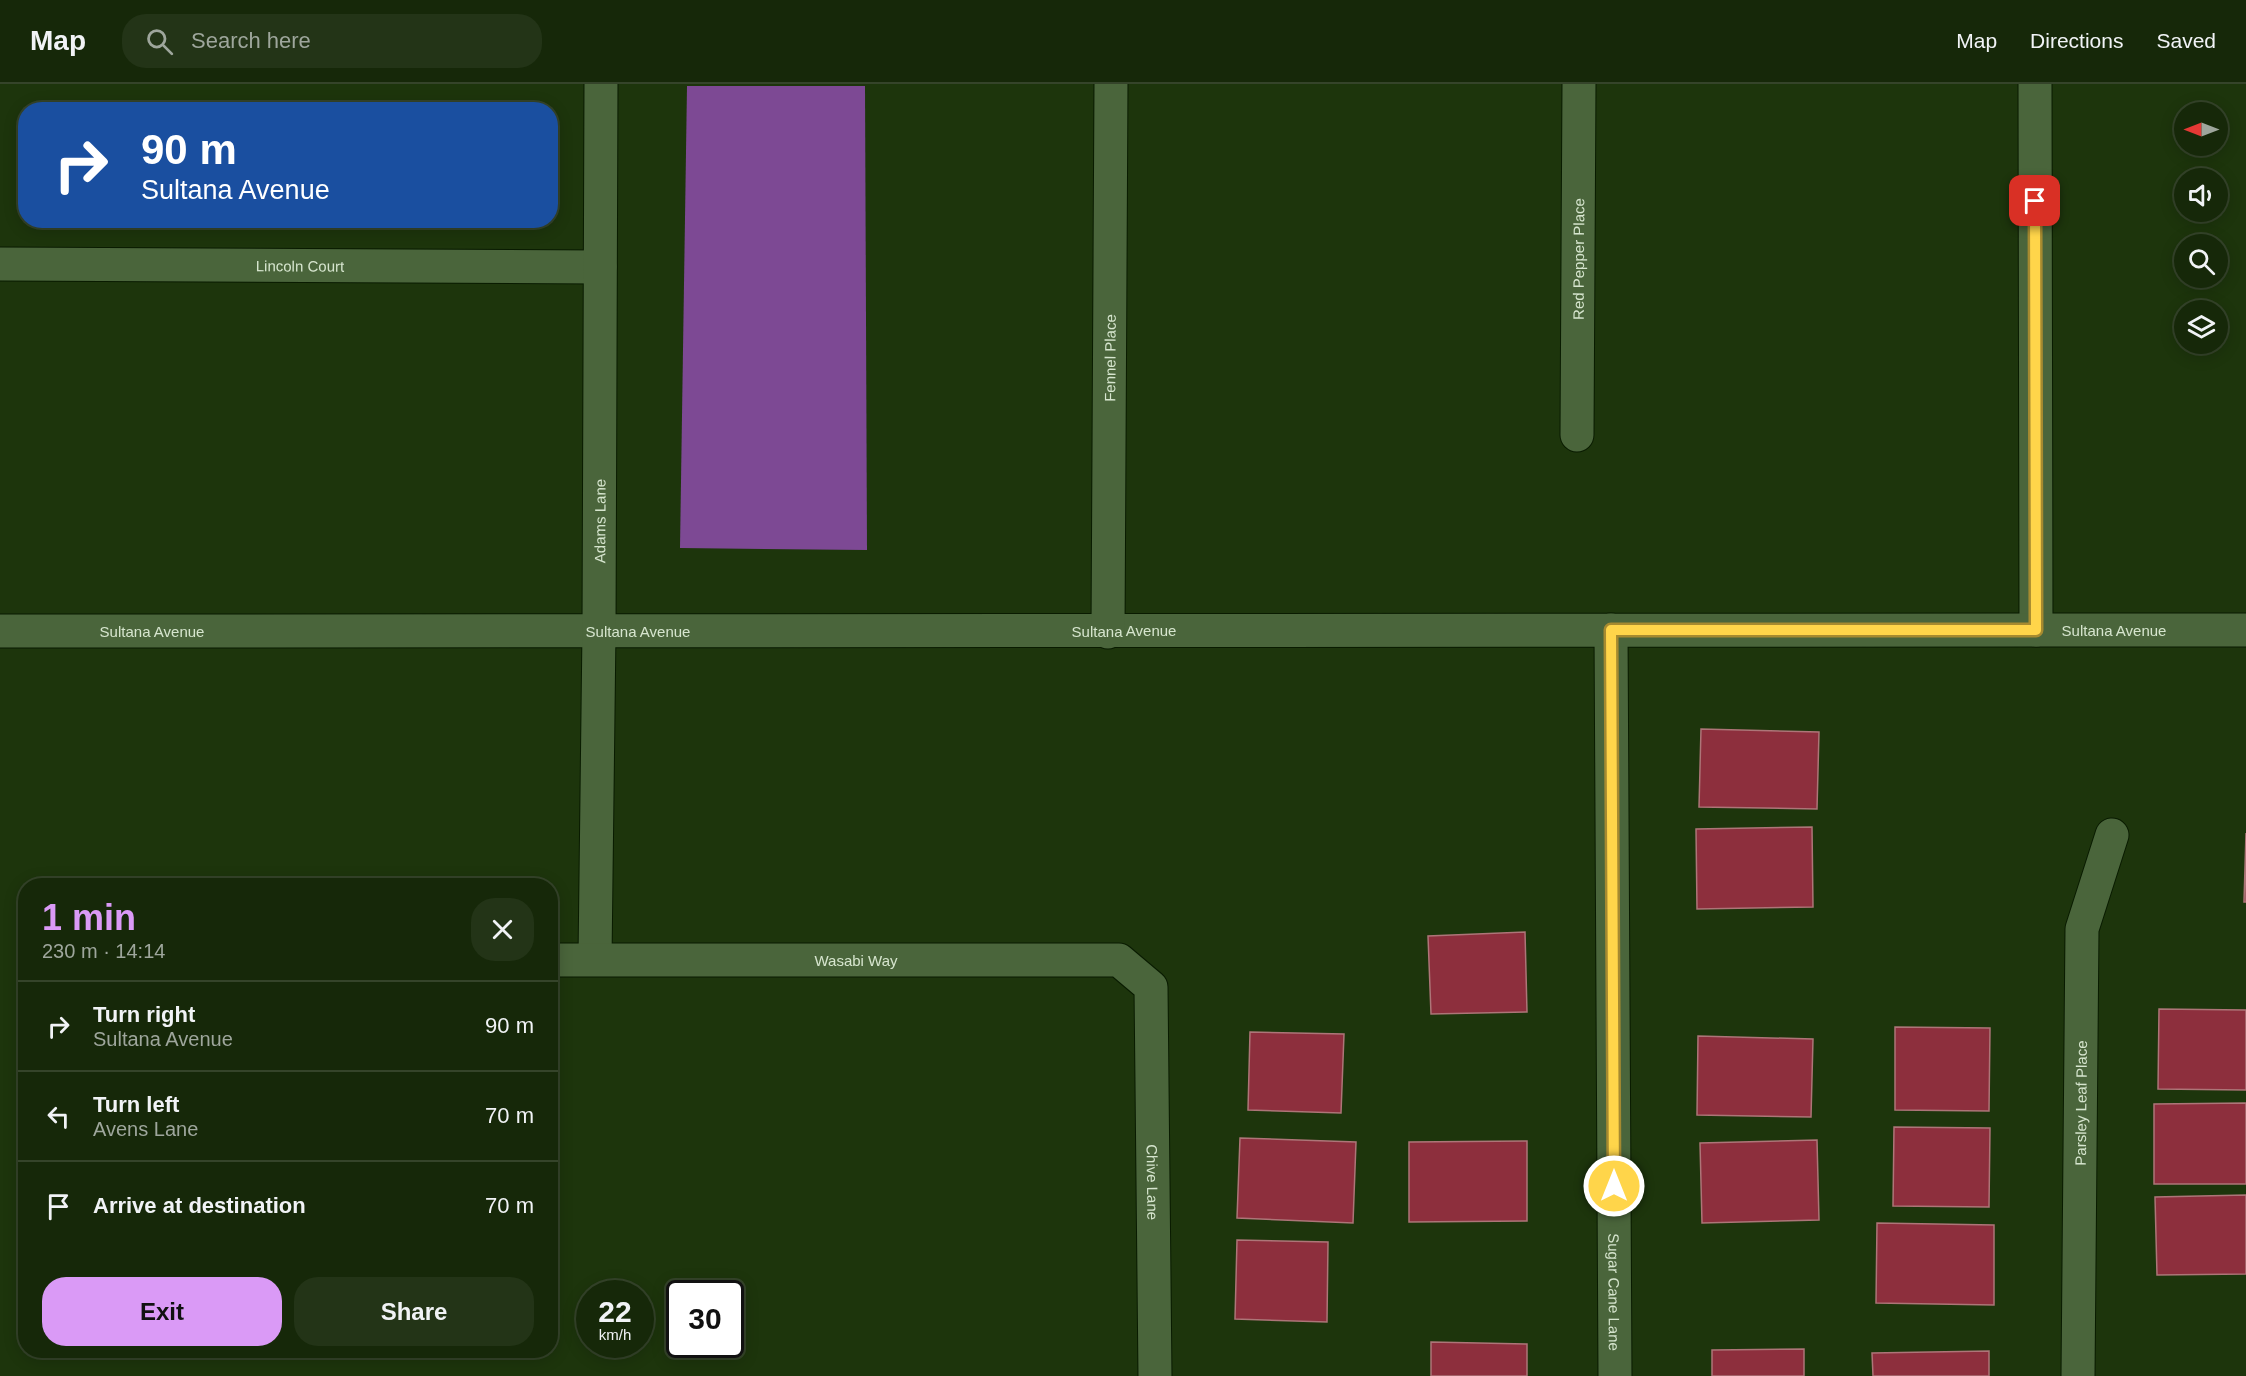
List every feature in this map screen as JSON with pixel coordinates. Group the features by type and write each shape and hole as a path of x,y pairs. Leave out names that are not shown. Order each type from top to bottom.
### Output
{"street":[{"name":"Adams Lane","path":"595,959 601,84"},
{"name":"Fennel Place","path":"1108,632 1111,84"},
{"name":"Red Pepper Place","path":"1577,435 1579,84"},
{"path":"2035,84 2036,630"},
{"name":"Lincoln Court","path":"0,264 600,267"},
{"name":"Sugar Cane Lane","path":"1611,630 1615,1376"},
{"name":"Sultana Avenue","path":"0,631 2246,630"},
{"name":"Parsley Leaf Place","path":"2078,1376 2082,929 2112,835"},
{"name":"Wasabi Way","path":"558,960 1119,960 1151,987"},
{"name":"Chive Lane","path":"1151,987 1155,1376"}],"shaded area":[{"path":"687,86 865,86 867,550 680,548"}],"building":[{"path":"1701,729 1819,732 1817,809 1699,807"},
{"path":"1812,827 1813,907 1697,909 1696,829"},
{"path":"2246,833 2246,902 2244,902"},
{"path":"1525,932 1527,1012 1431,1014 1428,936"},
{"path":"2159,1009 2246,1010 2246,1090 2158,1089"},
{"path":"1895,1027 1990,1028 1989,1111 1895,1110"},
{"path":"1250,1032 1344,1034 1341,1113 1248,1110"},
{"path":"1698,1036 1813,1039 1811,1117 1697,1115"},
{"path":"2246,1103 2246,1184 2154,1184 2154,1104"},
{"path":"1894,1127 1990,1128 1989,1207 1893,1206"},
{"path":"1240,1138 1356,1142 1353,1223 1237,1218"},
{"path":"1817,1140 1819,1220 1702,1223 1700,1143"},
{"path":"1527,1141 1527,1221 1409,1222 1409,1142"},
{"path":"2246,1195 2246,1274 2157,1275 2155,1197"},
{"path":"1877,1223 1994,1225 1994,1305 1876,1303"},
{"path":"1237,1240 1328,1242 1327,1322 1235,1319"},
{"path":"1431,1342 1527,1344 1527,1376 1431,1376"},
{"path":"1804,1349 1804,1376 1712,1376 1712,1350"},
{"path":"1989,1351 1989,1376 1873,1376 1872,1353"}],"route":[{"path":"1614,1186 1611,630 2036,630 2035,201"}]}
